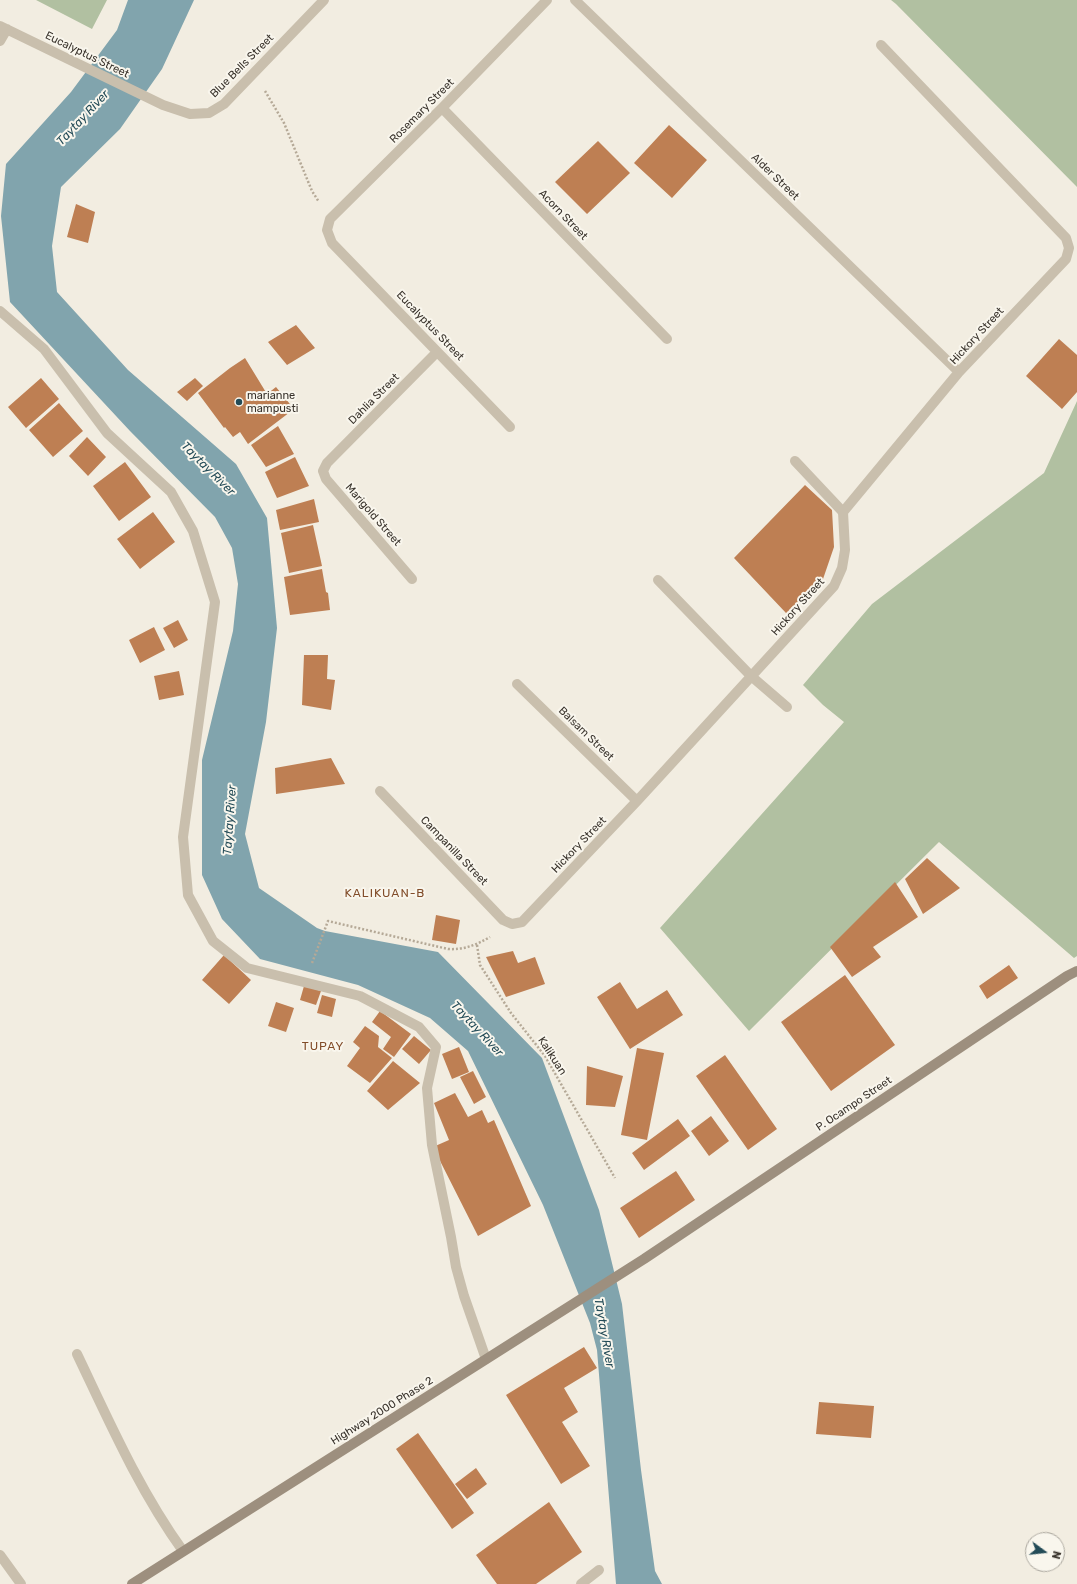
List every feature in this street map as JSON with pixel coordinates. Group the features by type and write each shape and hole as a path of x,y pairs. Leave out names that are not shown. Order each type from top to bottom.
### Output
{"street":[{"name":"Blue Bells Street","path":"163,105 190,114 209,113 224,104 324,0"},
{"name":"Rosemary Street","path":"330,219 442,108 547,0"},
{"name":"Alder Street","path":"575,0 959,372"},
{"path":"0,41 3,27"},
{"name":"Eucalyptus Street","path":"3,27 163,105"},
{"name":"Hickory Street","path":"512,924 522,922 637,801 834,586 842,568 845,550 843,512 959,372 1066,259 1069,248 1066,238 881,46"},
{"name":"Acorn Street","path":"442,108 667,339"},
{"name":"Eucalyptus Street","path":"330,219 327,230 332,243 510,427"},
{"path":"0,311 44,349 107,433 171,492 193,531 216,602 184,837 188,895 213,941 247,968 360,996 419,1027 436,1047 427,1088 432,1145 456,1267 464,1296 486,1359"},
{"name":"Dahlia Street","path":"327,463 438,352"},
{"path":"795,461 843,512"},
{"name":"Marigold Street","path":"327,463 324,471 326,479 412,579"},
{"path":"658,580 751,676 787,707"},
{"name":"Balsam Street","path":"517,684 637,801"},
{"name":"Campanilla Street","path":"380,791 503,920 512,924"},
{"name":"P. Ocampo Street","path":"644,1258 1067,976 1077,971"},
{"name":"Highway 2000 Phase 2","path":"132,1584 644,1258"},
{"path":"77,1354 130,1462 162,1522 183,1551"},
{"path":"0,1555 21,1584"},
{"path":"581,1584 599,1570"}],"path":[{"path":"254,72 284,123 312,191 330,219"},
{"path":"310,969 328,921 448,949 460,950 477,945 512,924"},
{"name":"Kalikuan","path":"477,945 480,965 511,1013 544,1056 615,1178"}],"green space":[{"path":"36,0 107,0 92,29"},
{"path":"891,0 1077,0 1077,187 896,4"},
{"path":"1077,401 1077,956 1074,958 939,842 749,1031 660,928 844,722 823,705 803,685 872,604 1044,473"}],"water":[{"name":"Taytay River","path":"128,0 194,0 162,69 120,129 61,187 52,246 57,292 128,370 236,464 267,518 277,628 266,722 245,834 259,888 317,928 325,931 438,952 542,1058 599,1210 622,1304 641,1470 655,1571 662,1584 616,1584 597,1350 590,1323 543,1205 468,1051 430,1018 358,985 260,959 222,919 202,875 202,760 233,631 238,584 232,548 215,517 130,431 10,302 1,216 6,164 71,92 117,30"}],"building":[{"path":"669,125 707,160 672,198 634,163"},
{"path":"598,141 630,173 587,214 555,182"},
{"path":"76,204 95,212 88,243 67,237"},
{"path":"296,325 315,348 287,365 268,342"},
{"path":"1059,339 1077,355 1077,392 1062,409 1026,376"},
{"path":"245,358 267,394 276,387 294,409 248,444 240,432 233,437 225,427 224,428 198,393"},
{"path":"41,378 59,399 26,428 8,407"},
{"path":"195,378 203,386 187,401 177,392"},
{"path":"59,403 83,431 53,457 29,430"},
{"path":"278,426 294,454 266,467 251,445"},
{"path":"87,437 106,457 88,476 69,456"},
{"path":"295,457 309,486 277,498 265,472"},
{"path":"125,462 151,497 119,521 93,486"},
{"path":"805,485 832,510 834,547 823,579 786,613 734,558"},
{"path":"314,499 319,522 280,530 276,510"},
{"path":"153,512 175,542 140,569 117,539"},
{"path":"313,525 322,566 289,573 281,533"},
{"path":"322,569 326,592 328,593 330,610 290,615 284,577"},
{"path":"178,620 188,640 174,648 163,628"},
{"path":"154,627 165,650 140,663 129,640"},
{"path":"304,655 328,655 327,679 335,680 331,710 302,705"},
{"path":"179,671 184,695 159,700 154,676"},
{"path":"331,758 345,784 276,794 275,768"},
{"path":"927,858 960,888 923,914 905,879"},
{"path":"895,882 918,917 873,947 881,957 852,977 830,947"},
{"path":"436,915 460,920 456,944 432,940"},
{"path":"513,951 518,963 535,957 545,984 506,997 486,957"},
{"path":"224,955 251,980 229,1004 202,980"},
{"path":"1009,965 1018,978 987,999 979,986"},
{"path":"845,975 895,1045 831,1091 781,1022"},
{"path":"620,982 637,1009 667,990 683,1015 630,1049 597,997"},
{"path":"304,986 321,991 316,1005 300,1000"},
{"path":"322,995 336,999 332,1017 317,1013"},
{"path":"276,1002 294,1008 286,1032 268,1026"},
{"path":"380,1011 411,1034 394,1057 383,1049 391,1037 372,1022"},
{"path":"365,1026 379,1036 378,1047 392,1058 370,1083 347,1066 360,1048 353,1042"},
{"path":"414,1036 431,1050 419,1064 402,1049"},
{"path":"459,1047 469,1072 452,1079 442,1054"},
{"path":"637,1048 664,1053 647,1140 621,1135"},
{"path":"725,1055 777,1129 748,1150 696,1076"},
{"path":"393,1061 420,1083 388,1110 367,1091"},
{"path":"587,1066 623,1076 615,1107 586,1105"},
{"path":"473,1071 486,1097 474,1104 460,1077"},
{"path":"455,1093 468,1117 482,1110 488,1123 494,1120 531,1206 478,1236 433,1147 449,1140 434,1103"},
{"path":"711,1116 729,1141 709,1156 691,1131"},
{"path":"678,1119 690,1136 644,1170 632,1153"},
{"path":"676,1171 695,1200 639,1238 620,1208"},
{"path":"584,1347 597,1368 564,1388 578,1412 562,1422 590,1466 561,1484 506,1395"},
{"path":"819,1402 874,1406 871,1438 816,1434"},
{"path":"418,1433 474,1513 452,1529 396,1449"},
{"path":"476,1468 487,1484 467,1499 455,1484"},
{"path":"549,1502 582,1552 536,1584 497,1584 476,1555"}],"place":[{"name":"marianne mampusti","path":"239,402"}],"district":[{"name":"KALIKUAN-B","path":"385,894"},
{"name":"TUPAY","path":"323,1047"}]}
